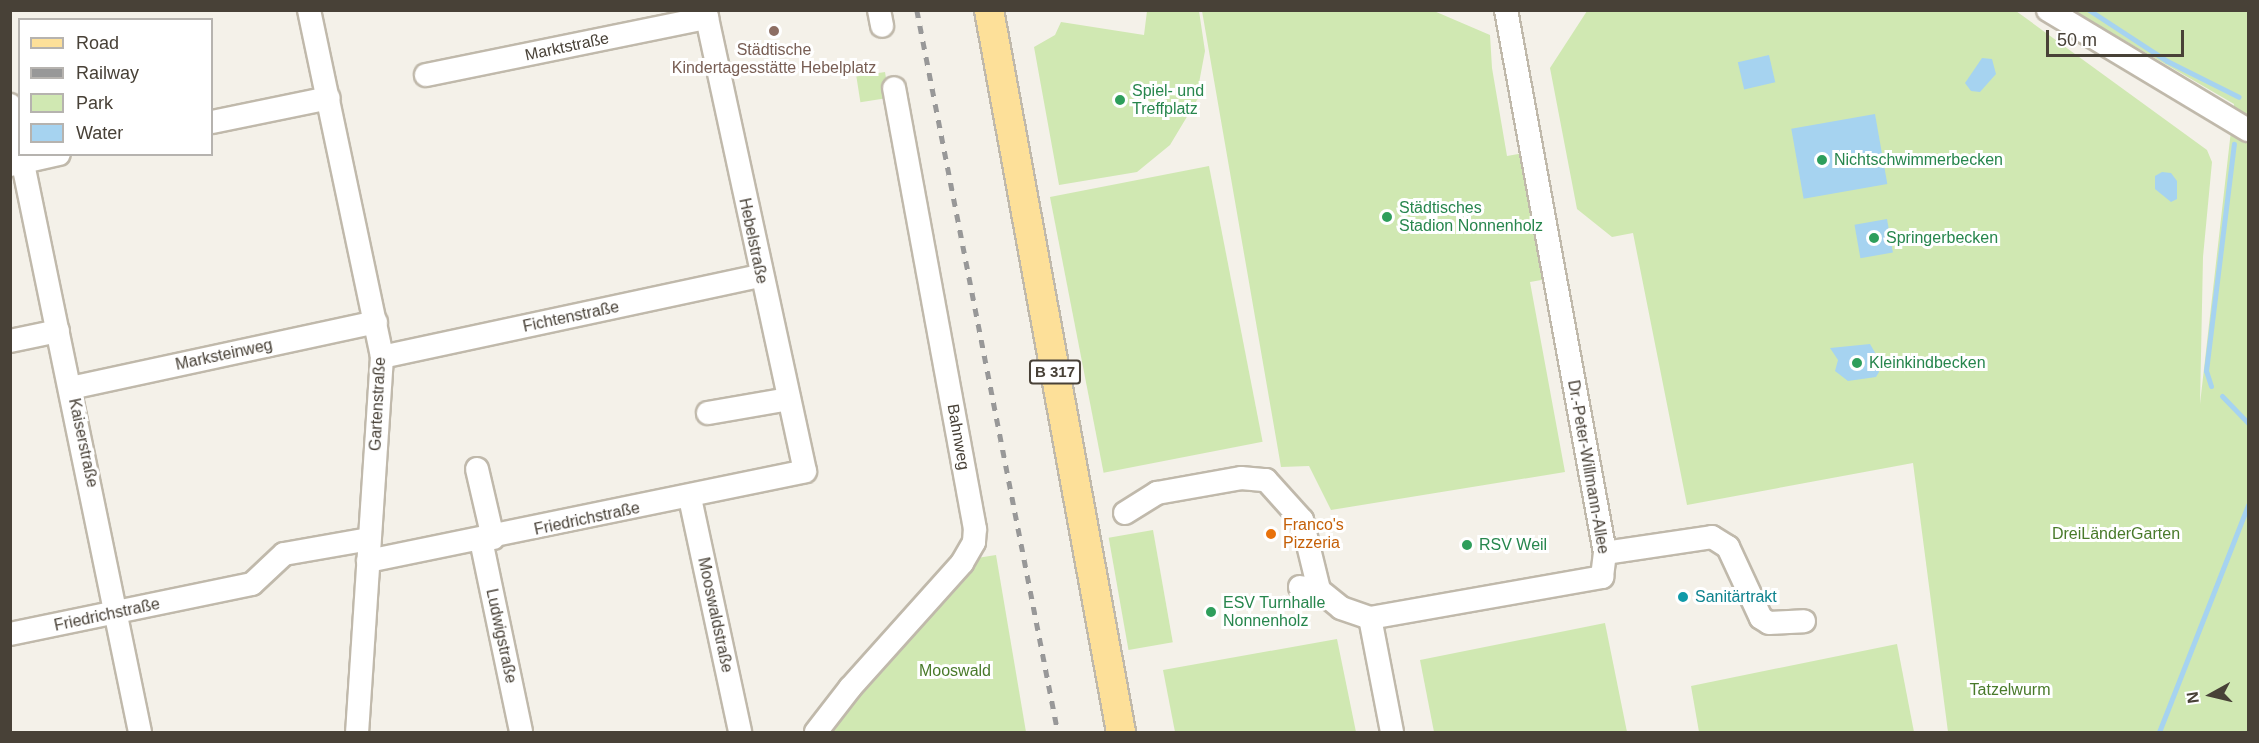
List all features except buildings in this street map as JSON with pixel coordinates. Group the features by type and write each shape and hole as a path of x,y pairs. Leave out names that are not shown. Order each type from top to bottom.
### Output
{"main road":[{"name":"B 317","path":"989,10 1121,732"}],"street":[{"name":"Gartenstraße","path":"309,10 382,357 357,732"},
{"name":"Dr.-Peter-Willmann-Allee","path":"1370,618 1602,577 1605,553 1506,10"},
{"path":"2048,10 2248,130"},
{"name":"Marktstraße","path":"426,75 706,14"},
{"name":"Hebelstraße","path":"706,14 805,471"},
{"name":"Bahnweg","path":"816,732 850,688 962,563 974,542 975,529 894,88"},
{"path":"213,122 329,98"},
{"name":"Kaiserstraße","path":"10,105 18,157 71,388 118,613 140,732"},
{"name":"Fichtenstraße","path":"382,357 761,276"},
{"name":"Marksteinweg","path":"71,388 376,322"},
{"path":"10,341 58,331"},
{"path":"708,413 789,399"},
{"name":"Ludwigstraße","path":"477,469 521,732"},
{"name":"Friedrichstraße","path":"10,634 252,584 285,554 368,550 487,539 690,498 805,471"},
{"path":"1125,513 1157,493 1241,478 1266,480 1294,506 1302,520 1309,589 1341,608 1370,618 1392,732"},
{"name":"Mooswaldstraße","path":"690,498 740,732"},
{"path":"1605,553 1712,537 1728,547 1761,618 1769,623 1804,621"}],"green space":[{"name":"Spiel- und Treffplatz","path":"1147,11 1199,11 1205,51 1199,83 1206,85 1170,145 1137,172 1059,185 1034,47 1055,35 1061,22 1144,35"},
{"name":"Städtisches Stadion Nonnenholz","path":"1202,11 1434,11 1490,35 1492,68 1507,156 1524,153 1547,279 1530,282 1565,472 1331,510 1309,466 1281,467"},
{"path":"1587,11 2016,11 2207,150 2212,162 2203,257 2200,404 2234,104 2074,11 2248,11 2248,732 1948,732 1913,463 1687,505 1633,233 1612,237 1577,209 1550,68"},
{"path":"885,72 889,98 860,102 856,77"},
{"path":"1209,166 1263,442 1104,473 1050,197"},
{"path":"1153,530 1173,642 1128,650 1109,538"},
{"name":"Mooswald","path":"996,555 1026,732 824,732 977,558"},
{"path":"1605,623 1627,732 1434,732 1420,660"},
{"path":"1337,639 1356,732 1175,732 1163,670"},
{"path":"1897,644 1914,732 1699,732 1691,686"}],"water":[{"path":"1769,55 1775,82 1744,89 1738,62"},
{"path":"1982,58 1992,59 1996,74 1980,92 1971,91 1965,83"},
{"path":"1875,114 1887,184 1804,199 1791,129"},
{"path":"2162,172 2171,173 2177,181 2177,199 2171,202 2155,189 2155,176"},
{"name":"Springerbecken","path":"1887,219 1893,252 1860,258 1855,225"},
{"name":"Kleinkindbecken","path":"1870,344 1877,356 1879,372 1876,377 1848,381 1835,371 1838,360 1830,348"}],"waterway":[{"path":"2089,10 2167,61 2239,97"},
{"path":"2211,386 2206,371 2234,144"},
{"path":"2222,396 2248,423"},
{"path":"2159,732 2248,505"}],"railway":[{"path":"917,10 1058,732"}],"place":[{"name":"Städtische Kindertagesstätte Hebelplatz","path":"774,31"},
{"name":"Spiel- und Treffplatz","path":"1120,100"},
{"name":"Nichtschwimmerbecken","path":"1822,160"},
{"name":"Städtisches Stadion Nonnenholz","path":"1387,217"},
{"name":"Springerbecken","path":"1874,238"},
{"name":"Kleinkindbecken","path":"1857,363"},
{"name":"Franco's Pizzeria","path":"1271,534"},
{"name":"RSV Weil","path":"1467,545"},
{"name":"Sanitärtrakt","path":"1683,597"},
{"name":"ESV Turnhalle Nonnenholz","path":"1211,612"}],"park label":[{"name":"DreiLänderGarten","path":"2116,534"},
{"name":"Tatzelwurm","path":"2010,690"}]}
